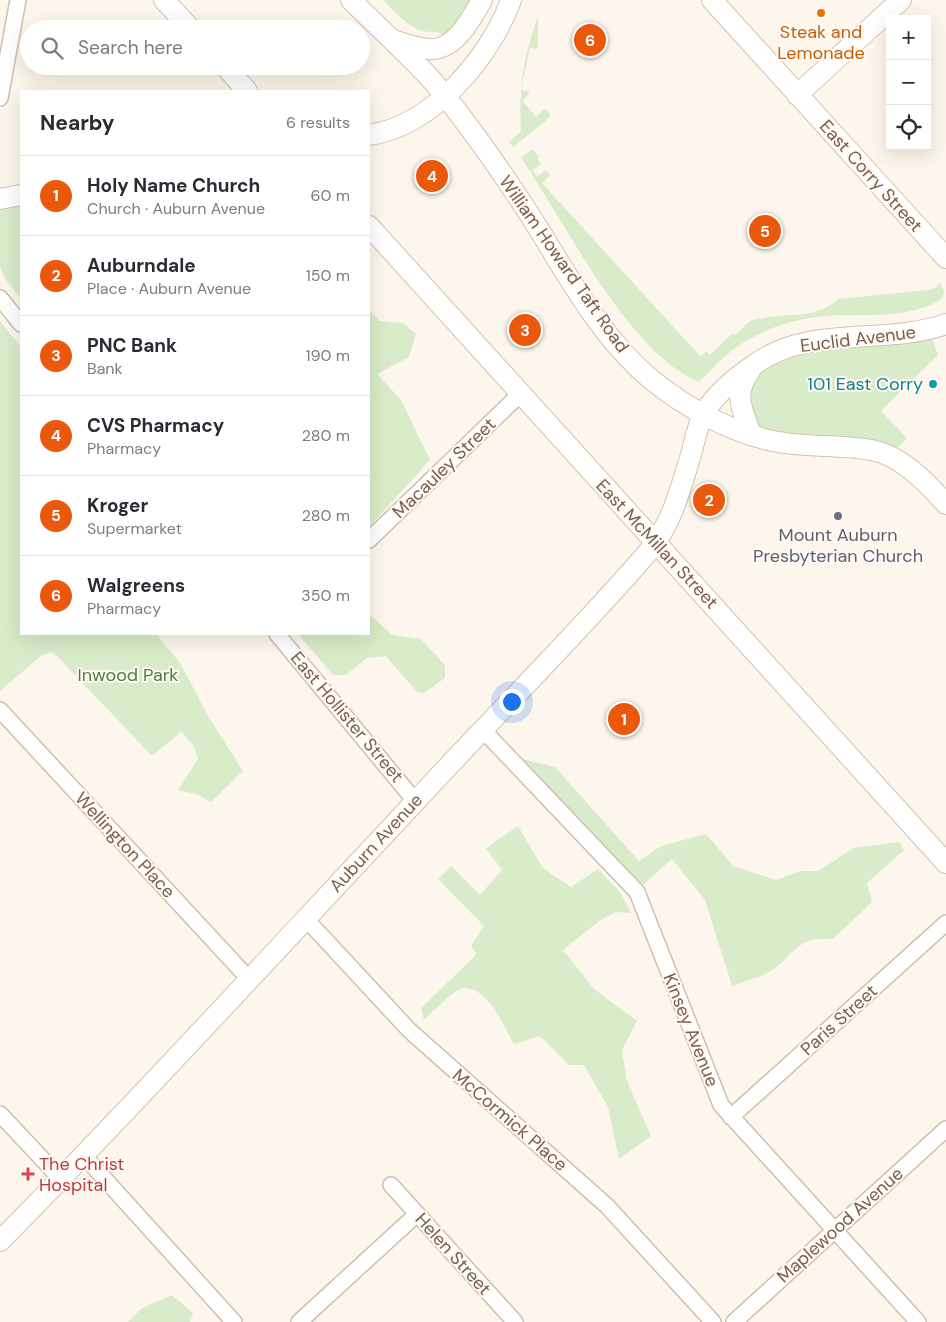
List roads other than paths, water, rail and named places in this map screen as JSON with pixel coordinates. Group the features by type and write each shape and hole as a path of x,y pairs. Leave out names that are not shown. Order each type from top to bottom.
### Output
{"main road":[{"path":"164,0 182,20"},
{"name":"William Howard Taft Road","path":"351,0 445,96 520,200 613,341 654,381 703,414 751,435 773,441 872,450 910,469 929,485 946,504"},
{"path":"392,40 437,49 448,44 472,17 482,0"},
{"path":"370,134 404,124 430,109 445,96 483,52 496,32 511,0"},
{"name":"East Corry Street","path":"712,0 946,258"},
{"path":"797,95 902,0"},
{"path":"233,75 246,90"},
{"path":"0,199 20,196"},
{"name":"East McMillan Street","path":"370,227 519,395 946,862"},
{"name":"Euclid Avenue","path":"703,414 720,394 758,362 792,346 816,342 912,334 946,324"},
{"path":"751,435 740,400 740,392 742,382 758,362"},
{"name":"Auburn Avenue","path":"0,1240 84,1156 482,729 584,624 655,543 676,506 703,414"}],"street":[{"path":"0,98 18,0"},
{"path":"1,298 20,323"},
{"name":"Macauley Street","path":"370,540 519,395"},
{"name":"East Hollister Street","path":"279,635 415,801"},
{"name":"Wellington Place","path":"0,710 249,979"},
{"name":"Kinsey Avenue","path":"482,729 637,892 721,1105 918,1322"},
{"name":"McCormick Place","path":"306,919 409,1030 607,1206 713,1322"},
{"name":"Paris Street","path":"731,1117 946,923"},
{"path":"0,1114 61,1179"},
{"name":"Maplewood Avenue","path":"734,1322 946,1129"},
{"path":"84,1156 234,1322"},
{"name":"Helen Street","path":"391,1185 515,1322"},
{"path":"299,1322 417,1214"}],"place":[{"name":"Steak and Lemonade","path":"821,13"},
{"name":"Walgreens","path":"590,40"},
{"name":"CVS Pharmacy","path":"432,176"},
{"name":"Kroger","path":"765,231"},
{"name":"PNC Bank","path":"525,330"},
{"name":"101 East Corry","path":"933,384"},
{"name":"Auburndale","path":"709,500"},
{"name":"Mount Auburn Presbyterian Church","path":"838,516"},
{"name":"Holy Name Church","path":"624,719"},
{"name":"The Christ Hospital","path":"28,1174"}],"park label":[{"name":"Inwood Park","path":"128,675"}]}
